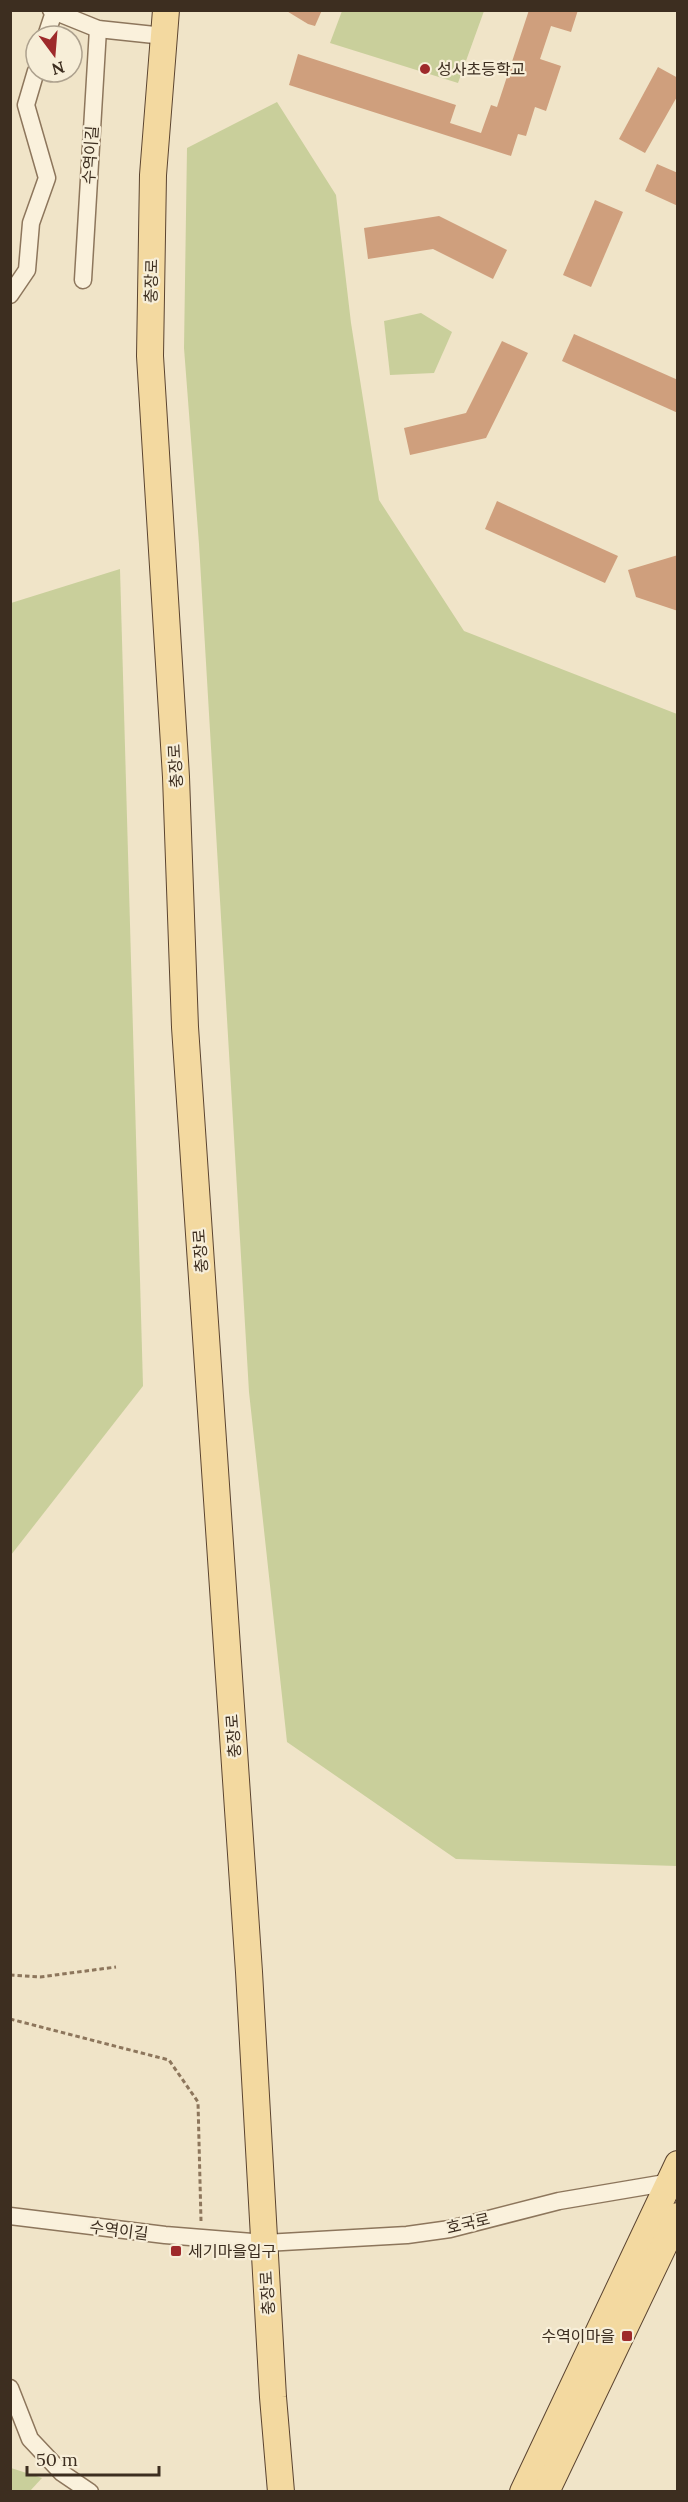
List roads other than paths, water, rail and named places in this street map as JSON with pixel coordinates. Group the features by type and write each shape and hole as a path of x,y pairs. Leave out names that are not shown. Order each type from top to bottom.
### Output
{"main road":[{"name":"충장로","path":"166,10 153,175 150,356 176,777 185,1027 249,1972 281,2492"},
{"name":"호국로","path":"523,2492 675,2175"},
{"path":"546,2492 678,2216"}],"street":[{"path":"52,11 98,30 164,36"},
{"name":"수역이길","path":"82,280 98,30"},
{"path":"10,295 27,270 31,223 47,178 26,105 32,84"},
{"name":"호국로","path":"265,2243 406,2235 450,2229 675,2175"},
{"name":"수역이길","path":"10,2216 265,2243"},
{"path":"10,2388 30,2439 62,2473 90,2492"}],"place":[{"name":"성사초등학교","path":"425,69"},
{"name":"세기마을입구","path":"176,2251"},
{"name":"수역이마을","path":"627,2336"}]}
